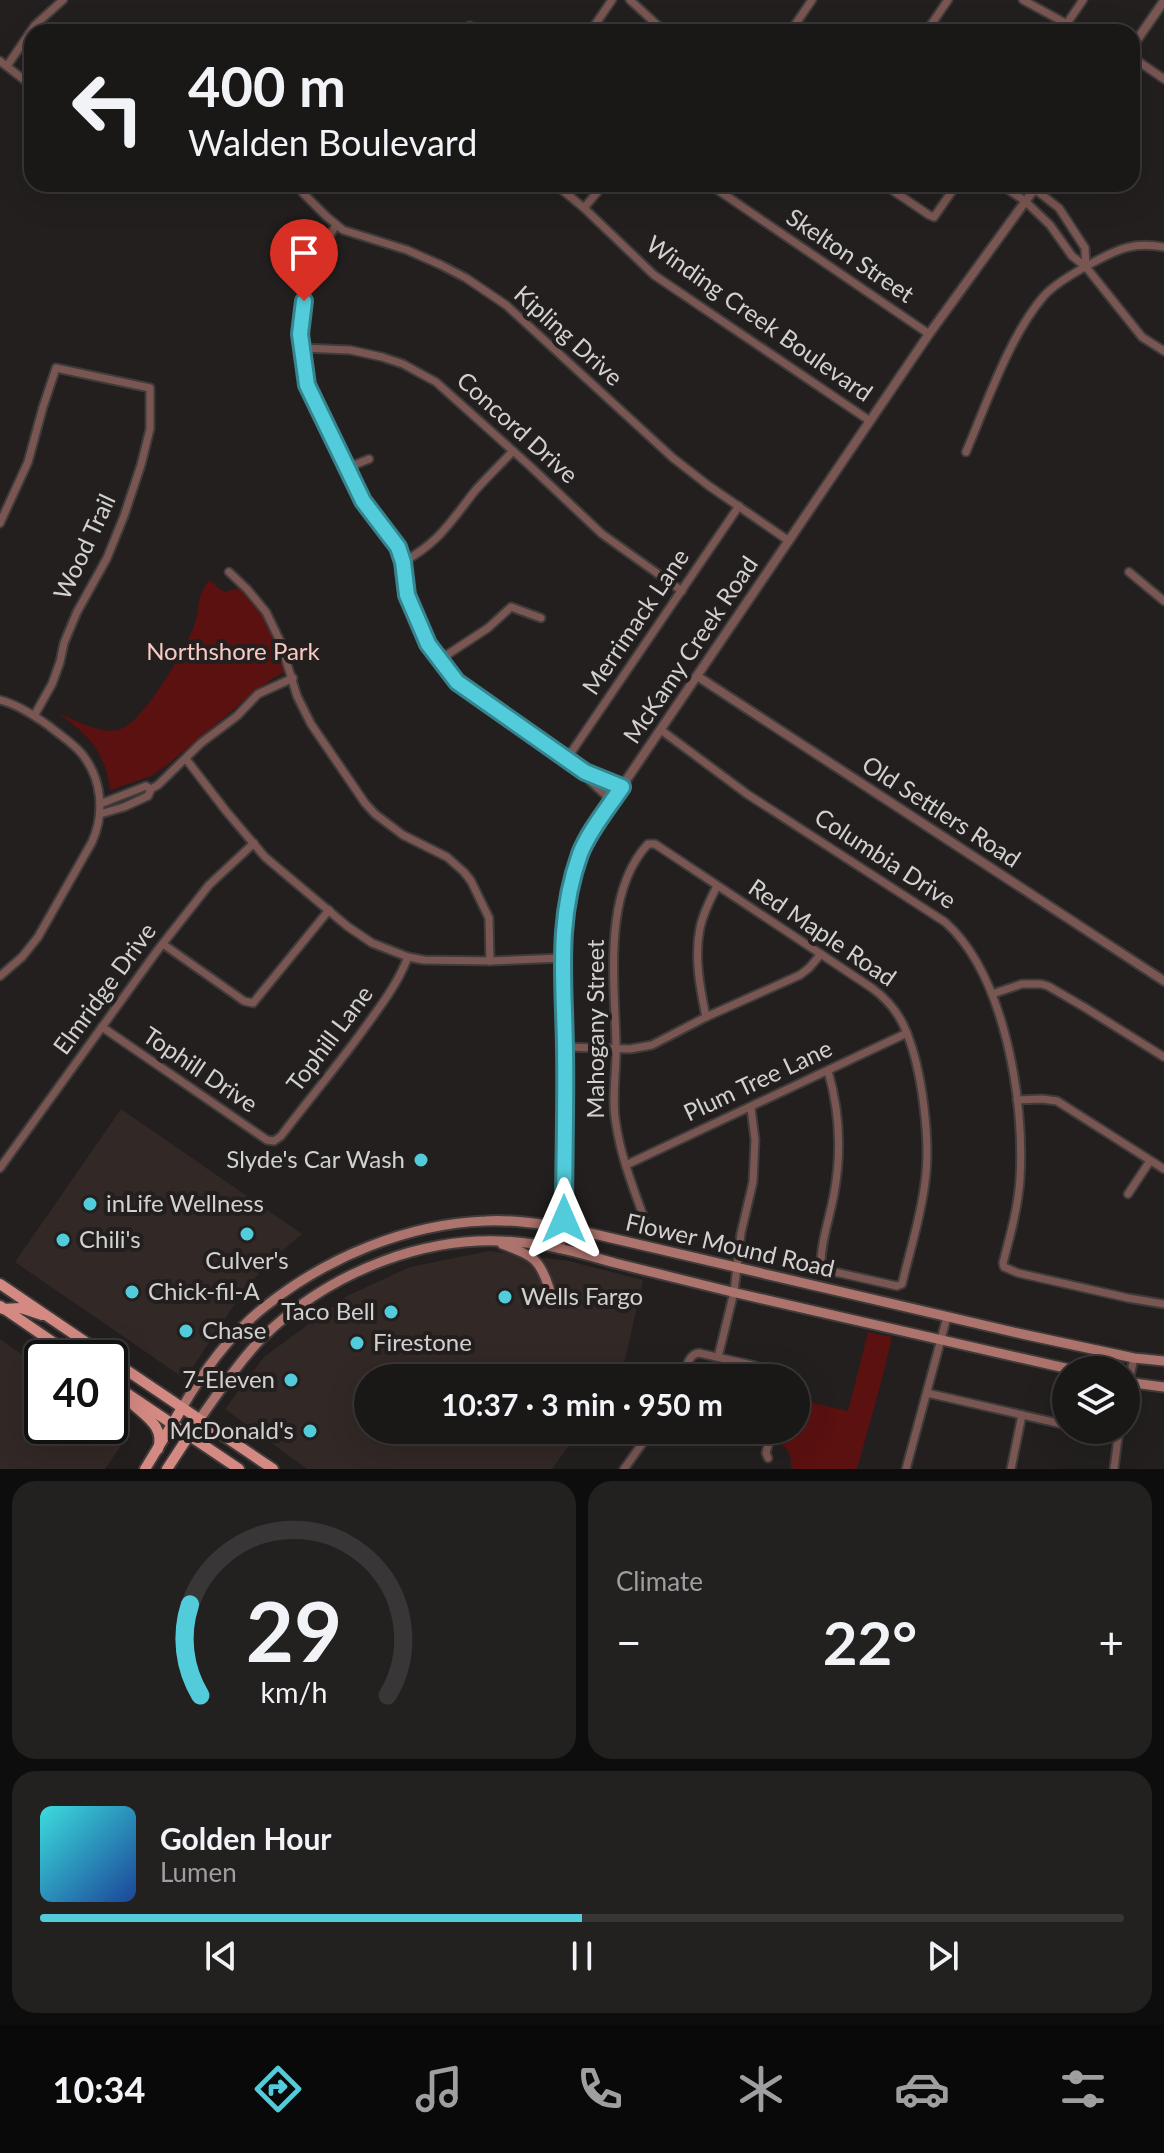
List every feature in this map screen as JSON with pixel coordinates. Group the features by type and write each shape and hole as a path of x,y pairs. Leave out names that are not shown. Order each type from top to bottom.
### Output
{"main road":[{"name":"Flower Mound Road","path":"145,1469 211,1364 232,1338 266,1306 340,1259 392,1238 438,1225 486,1220 564,1227 1125,1356"},
{"path":"392,1238 399,1255"},
{"name":"Flower Mound Road","path":"167,1469 243,1359 301,1303 343,1278 399,1255 437,1247 495,1242 560,1249 1052,1365"},
{"path":"495,1242 531,1256 544,1273 550,1291"},
{"path":"0,1284 83,1340"},
{"path":"0,1294 6,1296 14,1293"},
{"path":"2,1308 21,1308 36,1315 48,1316"},
{"path":"2,1308 49,1340"},
{"name":"Flower Mound Road","path":"1140,1359 1164,1361"},
{"path":"128,1371 273,1469"},
{"path":"1140,1384 1164,1387"},
{"path":"128,1393 239,1469"},
{"path":"128,1400 158,1428 158,1449"}],"street":[{"path":"36,24 63,0"},
{"path":"596,24 612,0"},
{"path":"630,0 656,24"},
{"path":"796,24 812,0"},
{"path":"932,24 948,0"},
{"path":"1023,0 1067,24 1083,0"},
{"path":"1140,36 1164,1"},
{"path":"24,39 4,64 24,80"},
{"path":"1140,62 1164,79"},
{"name":"Winding Creek Boulevard","path":"565,192 654,275 870,421"},
{"path":"584,208 597,192"},
{"name":"Skelton Street","path":"721,192 929,334"},
{"path":"895,192 934,217 951,192"},
{"path":"1012,192 1050,225 1072,256 1086,267 1142,337 1164,351"},
{"name":"McKamy Creek Road","path":"560,1249 564,1227 564,917 582,850 612,801 929,334 1030,192"},
{"path":"1040,192 1059,208 1085,248 1086,267"},
{"name":"Kipling Drive","path":"303,193 336,225 441,265 506,305 673,458 789,541"},
{"path":"336,225 309,276 301,323 301,348 307,385 363,501 398,547 407,595 421,631 457,682 566,760 585,772 622,787"},
{"path":"966,452 1018,332 1044,294 1118,249 1146,244 1164,247"},
{"name":"Concord Drive","path":"301,348 350,350 403,364 436,382 602,534 682,591"},
{"name":"Wood Trail","path":"0,523 28,462 56,368 150,388 150,429 124,516 107,558 77,612 52,684 34,716"},
{"path":"403,562 433,542 513,451"},
{"path":"347,468 369,459"},
{"name":"Merrimack Lane","path":"566,760 739,506"},
{"path":"229,572 266,612 280,641 297,696 311,724 365,803 403,835 447,857 471,881 489,918 490,961"},
{"path":"1129,572 1164,601"},
{"path":"439,660 488,628 511,607 541,618"},
{"name":"Old Settlers Road","path":"697,676 1164,981"},
{"path":"100,814 148,796 151,789 201,743 237,716 258,694 293,678"},
{"path":"0,700 34,716 83,755 95,775 100,804 98,827 92,842 38,937 22,957 0,976"},
{"name":"Columbia Drive","path":"661,730 747,794 945,922 967,946 992,994 1011,1059 1017,1100 1020,1177 1004,1267 1018,1273 1164,1304"},
{"path":"186,759 265,857 347,926 372,943 424,960 562,958"},
{"path":"585,772 591,782 612,801"},
{"path":"100,804 146,786 151,789"},
{"name":"Elmridge Drive","path":"0,1168 209,885 254,843"},
{"name":"Red Maple Road","path":"648,844 655,844 881,994 896,1012 907,1033 915,1062 924,1116 926,1178 902,1284 893,1287 821,1267 839,1151 839,1117 828,1071"},
{"name":"Mahogany Street","path":"644,1218 615,1123 614,938 622,892 648,844"},
{"path":"706,1017 698,973 699,929 717,886"},
{"path":"163,944 244,1001 253,1003 329,910"},
{"path":"565,1047 630,1049 652,1045 800,975 821,954"},
{"name":"Tophill Lane","path":"276,1140 372,1017 408,957"},
{"path":"992,994 1022,984 1048,986 1164,1057"},
{"name":"Tophill Drive","path":"102,1027 267,1140 276,1140"},
{"name":"Plum Tree Lane","path":"626,1165 907,1033"},
{"path":"1017,1100 1057,1101 1164,1169"},
{"path":"718,1357 734,1292 741,1233 753,1182 755,1140 751,1108"},
{"path":"1128,1194 1150,1161"},
{"path":"906,1469 947,1317"},
{"path":"688,1364 694,1354 748,1364"},
{"path":"927,1393 1052,1422"},
{"path":"1011,1469 1022,1415"},
{"path":"624,1469 642,1444"},
{"path":"768,1444 768,1458"},
{"path":"1114,1469 1118,1444"}],"shaded area":[{"path":"121,1109 302,1234 265,1266 240,1296 185,1379 15,1262"},
{"path":"489,1251 569,1261 643,1280 622,1364 354,1364 354,1444 570,1444 552,1469 307,1469 225,1409 264,1357 347,1296 410,1267"},
{"path":"0,1339 24,1356 24,1444 122,1444 105,1469 0,1469"}],"green space":[{"name":"Northshore Park","path":"210,580 225,592 240,588 244,591 270,628 287,671 257,690 166,766 151,776 110,790 104,765 94,746 58,713 103,730 118,730 128,725 162,685 182,652 194,626 200,597"},
{"path":"868,1332 892,1337 857,1469 791,1467 788,1451 781,1444 810,1444 810,1402 848,1411"}],"place":[{"name":"Slyde's Car Wash","path":"421,1160"},
{"name":"inLife Wellness","path":"90,1204"},
{"name":"Culver's","path":"247,1234"},
{"name":"Chili's","path":"63,1240"},
{"name":"Chick-fil-A","path":"132,1292"},
{"name":"Wells Fargo","path":"505,1297"},
{"name":"Taco Bell","path":"391,1312"},
{"name":"Chase","path":"186,1331"},
{"name":"Firestone","path":"357,1343"},
{"name":"7-Eleven","path":"291,1380"},
{"name":"McDonald's","path":"310,1431"}],"route":[{"path":"304,301 300,334 307,385 369,512 398,547 407,595 428,644 457,682 566,760 585,772 622,787 582,850 564,917 564,1219"}]}
